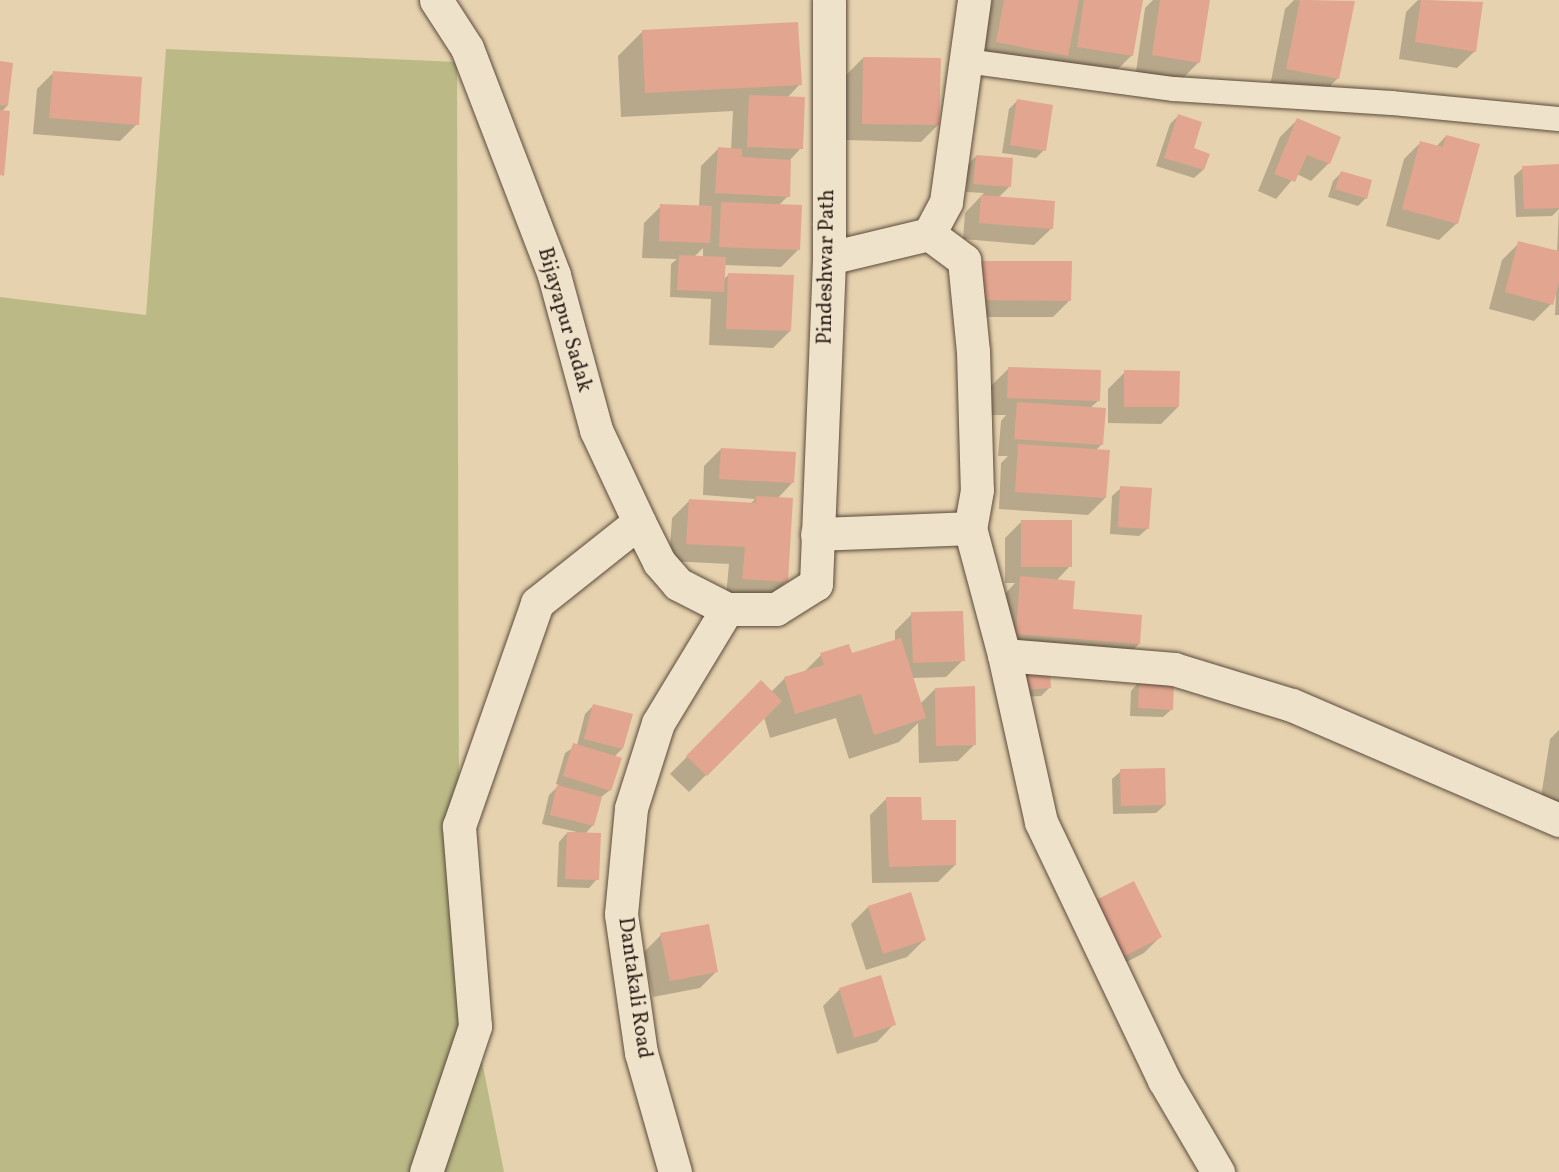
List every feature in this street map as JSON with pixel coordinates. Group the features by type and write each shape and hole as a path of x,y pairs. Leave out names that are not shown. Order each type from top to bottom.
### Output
{"street":[{"name":"Bijayapur Sadak","path":"436,0 467,48 554,275 596,430 639,522 659,562 678,585 727,609"},
{"name":"Pindeshwar Path","path":"817,534 829,258 829,0"},
{"path":"829,258 929,234 946,202 974,0"},
{"path":"929,234 964,260 973,351 977,490 970,528 1004,655 1041,822 1164,1080 1218,1172"},
{"path":"426,1172 476,1026 459,826 537,603 639,522"},
{"path":"727,609 776,609 816,584 817,534 970,528"},
{"name":"Dantakali Road","path":"675,1172 641,1053 621,914 631,808 658,723 727,609"},
{"path":"1004,655 1174,669 1292,705 1559,820"}],"lane":[{"path":"966,61 1174,89 1559,119"}],"shaded area":[{"path":"166,49 457,62 459,826 475,1026 504,1172 0,1172 0,297 146,315"}],"building":[{"path":"1004,0 1079,0 1068,56 996,42"},
{"path":"1084,0 1143,0 1133,56 1077,47"},
{"path":"1160,0 1210,0 1200,63 1152,55"},
{"path":"1300,0 1355,1 1339,79 1286,69"},
{"path":"1421,0 1483,2 1476,52 1415,42"},
{"path":"798,22 802,85 645,93 642,30"},
{"path":"863,57 941,58 939,125 862,124"},
{"path":"0,61 13,63 8,106 0,105"},
{"path":"53,71 142,77 139,125 49,118"},
{"path":"749,95 805,97 803,149 747,147"},
{"path":"1017,99 1053,105 1046,151 1010,145"},
{"path":"0,110 10,111 4,176 0,175"},
{"path":"1178,114 1202,122 1194,148 1210,154 1204,170 1164,158"},
{"path":"1297,118 1341,137 1330,164 1307,155 1295,182 1274,174"},
{"path":"1446,135 1480,144 1458,224 1402,209 1420,141 1443,147"},
{"path":"718,147 742,149 742,157 791,160 790,197 715,193"},
{"path":"976,155 1013,158 1011,187 973,184"},
{"path":"1559,164 1559,208 1524,209 1522,166"},
{"path":"1341,171 1372,180 1367,199 1335,189"},
{"path":"981,195 1055,201 1053,229 979,223"},
{"path":"721,202 802,205 800,250 719,247"},
{"path":"660,204 712,206 710,243 659,241"},
{"path":"1518,241 1559,251 1559,282 1553,305 1505,292"},
{"path":"679,255 726,257 724,292 677,290"},
{"path":"980,261 1072,261 1071,301 980,300"},
{"path":"728,273 794,275 791,331 726,329"},
{"path":"1008,367 1101,370 1100,401 1007,398"},
{"path":"1124,370 1180,371 1179,407 1124,407"},
{"path":"1017,402 1106,408 1103,445 1014,439"},
{"path":"1018,444 1110,450 1106,498 1015,492"},
{"path":"721,448 796,452 794,483 719,479"},
{"path":"1120,486 1152,488 1149,529 1118,527"},
{"path":"756,496 793,498 788,582 742,579 745,547 686,544 689,499 756,503"},
{"path":"1021,520 1072,520 1072,567 1021,567"},
{"path":"1020,576 1075,581 1073,609 1142,615 1140,644 1016,634"},
{"path":"963,611 965,661 913,663 911,612"},
{"path":"901,638 926,718 874,735 861,694 795,714 784,677 824,665 820,653 849,644 852,653"},
{"path":"1050,669 1051,688 1023,690 1022,670"},
{"path":"761,680 782,701 707,776 686,756"},
{"path":"1139,681 1174,683 1173,710 1138,708"},
{"path":"975,686 976,745 936,746 935,688"},
{"path":"593,704 633,714 623,749 584,739"},
{"path":"573,743 622,758 611,791 563,776"},
{"path":"1165,768 1166,805 1121,806 1120,769"},
{"path":"557,785 602,797 594,826 550,815"},
{"path":"886,797 921,797 922,820 956,820 956,865 889,867"},
{"path":"567,832 601,833 599,880 565,879"},
{"path":"1134,881 1162,937 1121,958 1092,902"},
{"path":"911,892 926,940 883,954 868,906"},
{"path":"709,924 718,972 670,981 660,933"},
{"path":"881,975 896,1025 854,1038 839,988"}]}
